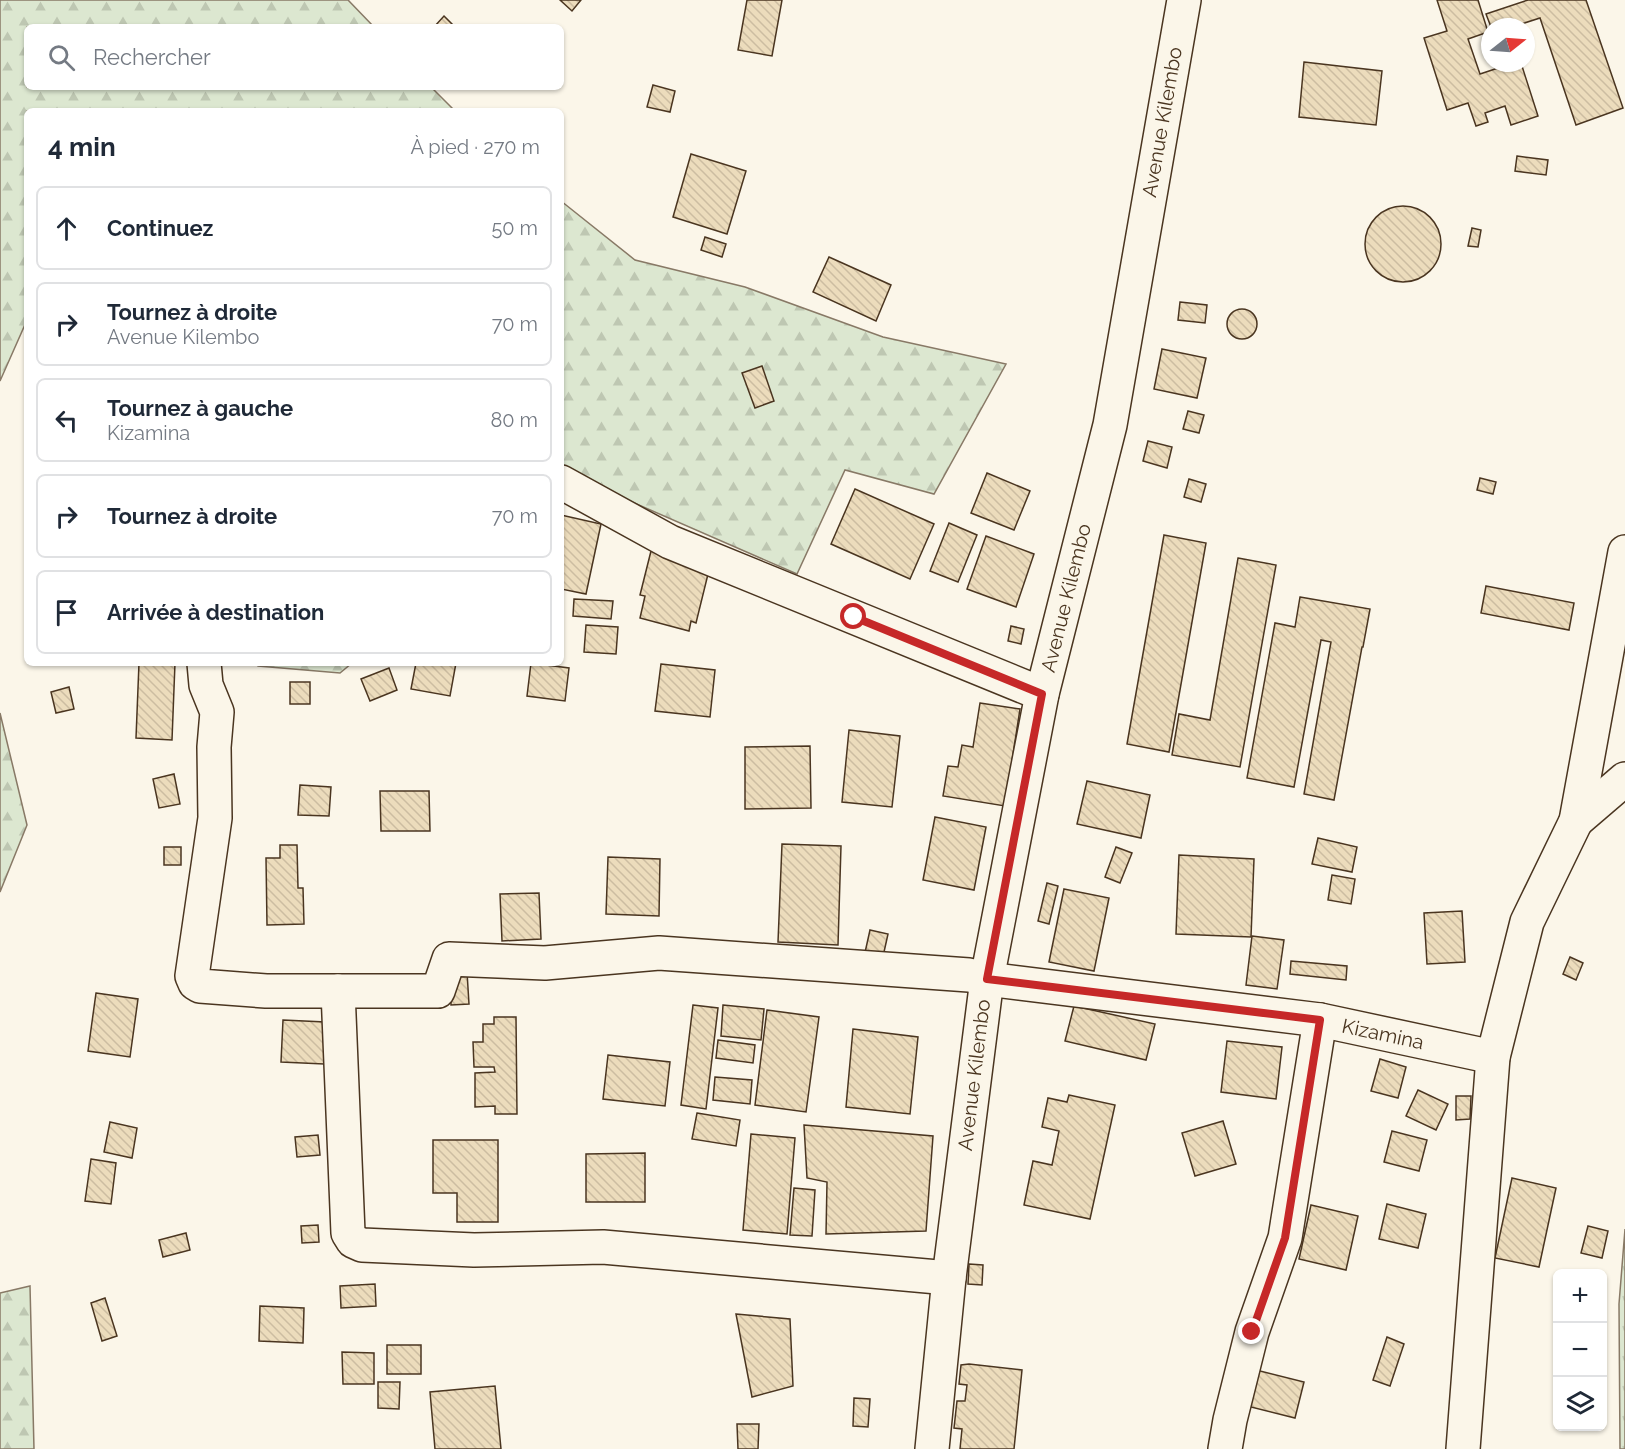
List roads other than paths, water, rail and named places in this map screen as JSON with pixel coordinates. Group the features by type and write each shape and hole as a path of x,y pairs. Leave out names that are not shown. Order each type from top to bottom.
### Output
{"street":[{"name":"Avenue Kilembo","path":"932,1449 949,1278 987,979 1042,694 1110,425 1184,0"},
{"path":"564,484 670,542 1042,694"},
{"path":"1463,1449 1493,1057 1527,922 1576,821 1625,552"},
{"path":"204,666 206,685 217,712 214,747 215,818 192,976 200,987 266,991 338,991 347,1222 348,1233 353,1241 362,1245 474,1250 603,1247 949,1278"},
{"path":"1576,821 1625,778"},
{"name":"Kizamina","path":"338,991 438,991 448,958 545,963 659,953 969,975 1320,1020 1493,1057"},
{"path":"1225,1449 1252,1332 1285,1238 1320,1020"}]}
